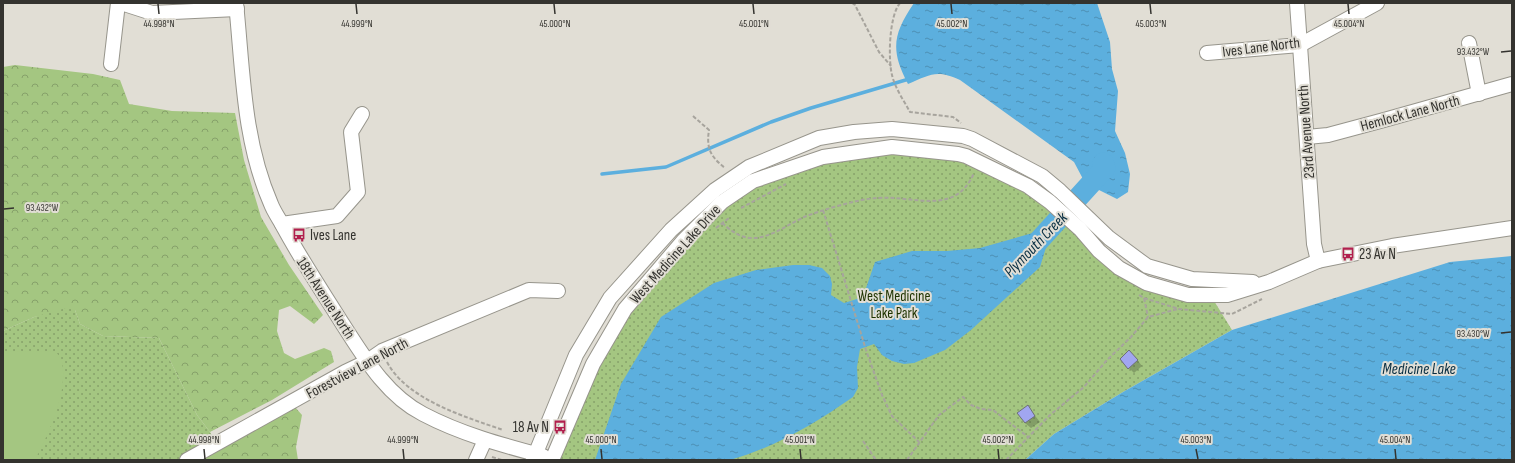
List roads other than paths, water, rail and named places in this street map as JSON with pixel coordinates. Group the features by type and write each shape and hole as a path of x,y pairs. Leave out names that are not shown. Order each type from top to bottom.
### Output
{"street":[{"path":"110,64 120,3 152,13 185,7 236,6"},
{"name":"23rd Avenue North","path":"1297,3 1314,244 1318,262"},
{"name":"Ives Lane North","path":"1207,53 1300,45 1377,3"},
{"name":"18th Avenue North","path":"236,6 242,90 258,167 271,205 301,259 366,362 394,393 423,414 485,440 534,457 552,460"},
{"path":"1469,43 1479,94"},
{"name":"Hemlock Lane North","path":"1307,137 1328,135 1512,84"},
{"path":"282,224 337,216 358,192 351,132 362,114"},
{"name":"West Medicine Lake Drive","path":"534,457 576,355 610,298 671,230 715,190 749,167 819,138 854,132 892,129 963,136 972,139 1042,176 1060,191 1109,238 1147,266 1192,279 1226,282 1269,282"},
{"name":"West Medicine Lake Drive","path":"552,460 593,364 625,309 683,241 722,202 753,182 823,157 892,147 966,156 1028,186 1050,202 1080,229 1100,251 1119,268 1146,283 1188,295 1227,295 1269,282 1318,262 1392,246 1512,228"},
{"name":"Forestview Lane North","path":"188,460 345,372 366,362 382,351 529,290 558,291"},
{"path":"483,458 485,440"}],"water":[{"path":"914,3 1097,3 1110,42 1112,69 1118,91 1115,131 1125,153 1130,174 1128,192 1117,199 1099,190 1083,179 1074,162 960,80 945,75 933,74 908,84 898,61 896,42 902,24"},
{"path":"1036,232 1048,241 1040,267 971,330 945,350 914,363 904,364 892,361 882,355 874,344 860,349 857,367 858,388 853,397 794,434 747,455 730,460 595,460 621,384 661,317 714,283 756,270 793,265 809,265 822,268 830,276 832,284 831,295 844,303 860,298 865,291 875,262 912,251 947,251 980,248"},
{"name":"Medicine Lake","path":"1512,256 1512,460 1025,460 1054,434 1123,392 1232,330 1450,262"}],"waterway":[{"path":"602,174 666,167 771,122 811,108 909,79"},
{"name":"Plymouth Creek","path":"1024,257 1105,168 1103,163"}],"place":[{"name":"Ives Lane","path":"299,235"},
{"name":"23 Av N","path":"1348,254"},
{"name":"18 Av N","path":"560,427"}],"park label":[{"name":"West Medicine Lake Park","path":"894,304"}]}
